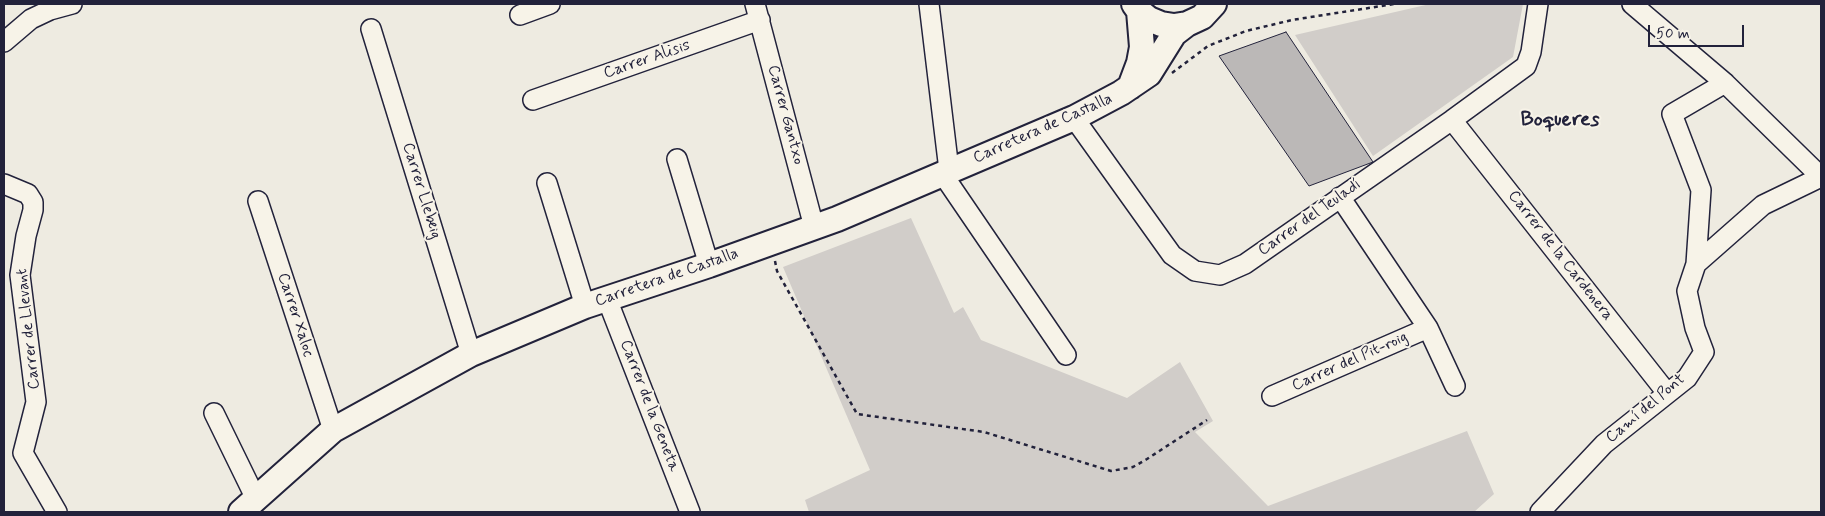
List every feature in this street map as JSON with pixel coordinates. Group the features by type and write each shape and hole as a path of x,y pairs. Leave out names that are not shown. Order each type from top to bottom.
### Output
{"main road":[{"name":"Carretera de Castalla","path":"249,505 333,430 471,354 585,306 709,265 814,227 1074,118 1125,91 1149,74 1174,34 1187,24 1202,17 1216,4"},
{"path":"1136,8 1149,19 1161,24 1174,26 1187,24"},
{"path":"1125,91 1139,63 1142,47 1136,8"}],"street":[{"path":"4,42 31,19 40,14 72,4"},
{"path":"520,14 550,4"},
{"path":"929,4 949,170 948,182 1066,354"},
{"name":"Carrer del Teuladí","path":"1074,118 1172,255 1195,270 1220,275 1245,264 1452,120 1526,66 1531,52 1538,4"},
{"path":"1632,4 1725,83 1821,177 1763,205 1696,264"},
{"name":"Carrer Alisis","path":"533,100 758,12"},
{"name":"Carrer Gantxo","path":"758,12 814,227"},
{"name":"Carrer Llebeig","path":"371,29 471,354"},
{"name":"Camí del Pont","path":"1540,512 1604,444 1687,378 1704,352 1695,328 1687,291 1696,264 1701,190 1672,114 1725,83"},
{"name":"Carrer de la Cardenera","path":"1452,120 1667,393"},
{"path":"677,158 709,265"},
{"path":"547,183 585,306"},
{"name":"Carrer de Llevant","path":"4,184 28,194 33,202 20,275 36,402 23,453 57,512"},
{"name":"Carrer del Pit-roig","path":"1340,197 1428,328 1455,386"},
{"name":"Carrer Xaloc","path":"258,201 333,430"},
{"name":"Carrer de la Geneta","path":"607,299 690,512"},
{"name":"Carrer del Pit-roig","path":"1272,396 1428,328"},
{"path":"214,413 249,505"}],"path":[{"path":"772,242 777,271 857,414 984,432 1111,471 1133,467 1207,420"}],"shaded area":[{"path":"1430,4 1523,4 1513,57 1373,156 1295,35"},
{"path":"911,218 954,313 963,307 981,340 1127,398 1180,362 1213,421 1195,432 1268,506 1467,431 1494,494 1474,512 809,512 805,500 870,470 783,267"}],"building":[{"path":"1286,32 1373,162 1309,186 1219,56"}],"district":[{"name":"Boqueres","path":"1560,121"}]}
